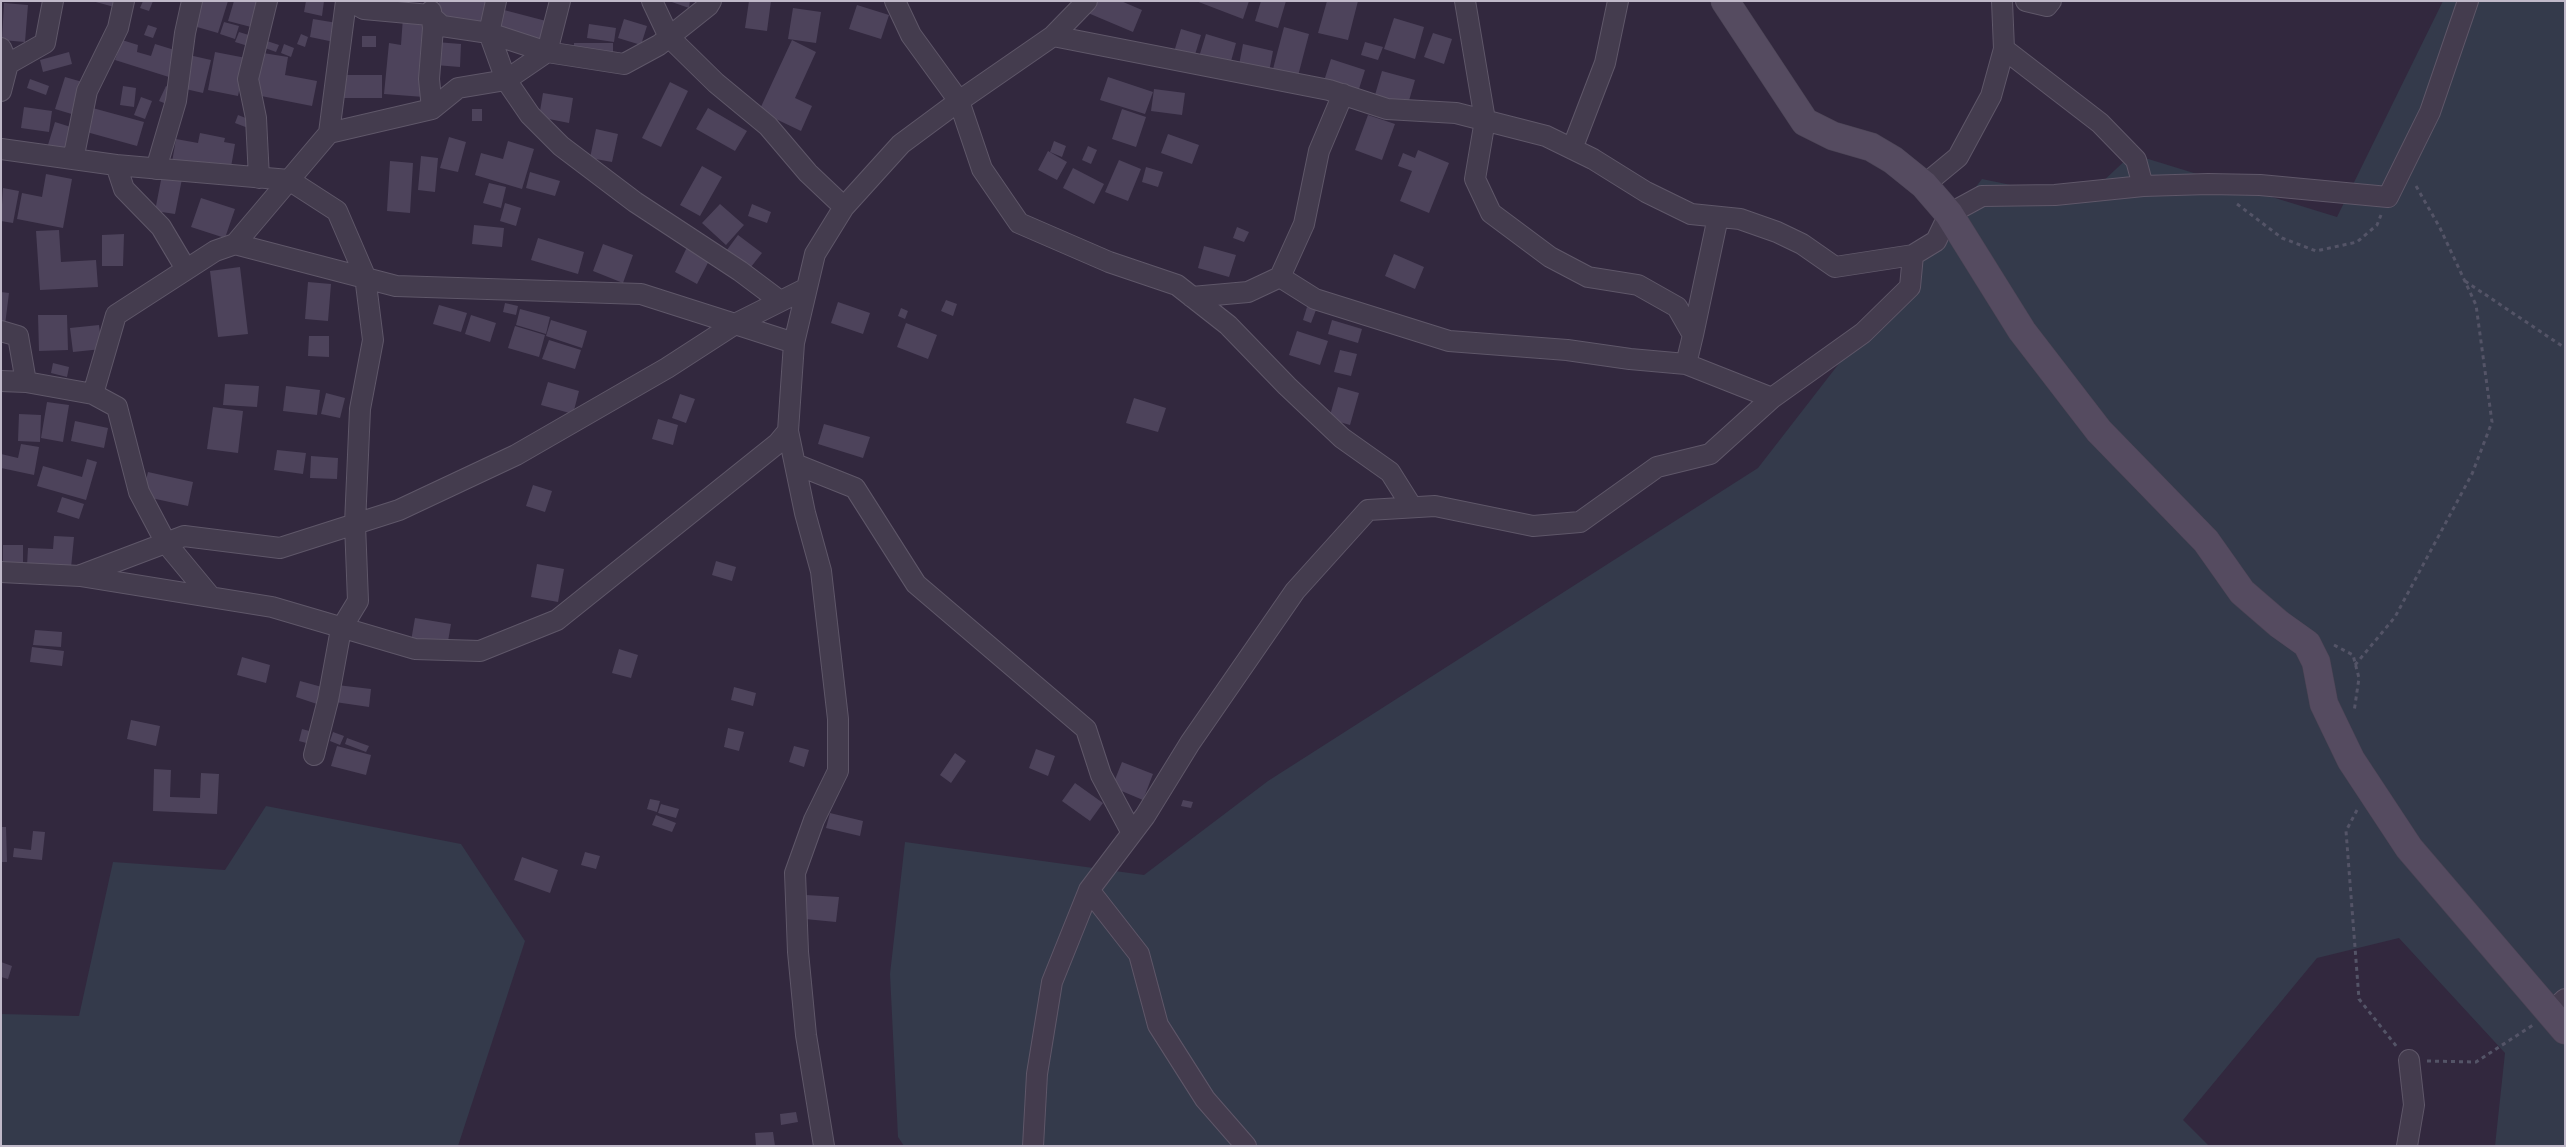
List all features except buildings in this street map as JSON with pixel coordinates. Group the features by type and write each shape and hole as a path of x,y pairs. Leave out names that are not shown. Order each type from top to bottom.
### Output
{"street":[{"path":"1,91 5,56 45,43 53,1"},
{"path":"71,158 75,150 87,91 118,28 124,1"},
{"path":"156,169 176,101 185,33 192,1"},
{"path":"258,178 256,118 248,78 267,1"},
{"path":"93,394 116,315 215,251 235,244 329,133 346,1"},
{"path":"350,1 364,9 431,8"},
{"path":"496,1 489,33 506,80 530,114 561,146 635,202 740,271 780,301"},
{"path":"329,133 432,109 458,88 506,80 547,52 560,1"},
{"path":"652,1 669,37 716,83 768,126 808,173 844,206"},
{"path":"431,8 442,26 489,33 547,52 624,64 669,37 708,6 710,1"},
{"path":"895,1 911,35 959,101 982,170 1019,222 1109,262 1177,285 1228,325 1287,386 1342,438 1390,472 1412,508"},
{"path":"824,1146 806,1035 798,952 795,873 814,820 838,771 838,719 821,571 805,513 788,431 794,343 815,254 844,206 901,144 1053,36 1087,1"},
{"path":"1465,1 1485,120 1475,178 1491,213 1557,261 1588,276 1638,285 1677,307 1693,335"},
{"path":"1572,149 1606,63 1618,1"},
{"path":"1725,1 1805,122 1833,136 1871,147 1892,160 1924,185 1949,214 2022,331 2099,430 2206,541 2242,592 2279,624 2306,644 2316,662 2324,704 2351,760 2409,848 2560,1014"},
{"path":"1924,185 1958,157 1991,96 2004,49 2002,1"},
{"path":"2026,1 2047,6 2051,1"},
{"path":"1053,36 1270,77 1343,94 1387,109 1456,113 1546,136 1593,159 1646,192 1691,214 1740,219 1777,232 1802,244 1835,267 1913,255 1936,241 1949,214 1982,196 2054,194 2144,186 2208,184 2260,185 2388,197 2430,112 2468,1"},
{"path":"431,8 433,28 430,79 432,109"},
{"path":"2004,49 2100,123 2136,160 2144,186"},
{"path":"1192,297 1248,292 1280,277 1304,224 1319,151 1343,94"},
{"path":"1,149 116,165 288,180 337,211 365,276 373,340 360,409 355,524 358,601 341,629 328,700 314,755"},
{"path":"116,165 124,190 161,227 186,269"},
{"path":"1686,364 1718,217"},
{"path":"235,244 365,276 396,286 641,294 794,343"},
{"path":"1033,1146 1037,1074 1052,982 1089,890 1132,833 1190,743 1295,591 1368,510 1436,506 1533,526 1580,522 1657,467 1710,454 1772,398 1863,334 1910,287 1913,255"},
{"path":"1280,277 1315,299 1449,342 1568,350 1630,359 1686,364 1772,398"},
{"path":"80,576 184,536 280,548 399,510 516,455 667,368 735,324 807,288"},
{"path":"1,332 18,336 26,382"},
{"path":"1,382 26,382 93,394 117,407 139,492 166,543 210,596"},
{"path":"1,572 80,576 210,596 272,607 341,629 416,649 480,651 557,620 778,443 788,431"},
{"path":"795,464 855,488 916,584 1086,729 1102,775 1132,833"},
{"path":"1089,890 1139,954 1158,1025 1205,1099 1246,1146"},
{"path":"2407,1146 2414,1105 2409,1060"}],"path":[{"path":"2355,665 2395,617 2472,474 2492,422 2476,306 2440,228 2404,165"},
{"path":"2208,184 2282,238 2316,251 2357,242 2377,225 2388,197"},
{"path":"2464,281 2565,348"},
{"path":"2369,787 2346,831 2359,999 2409,1060 2476,1062 2560,1014"}],"shaded area":[{"path":"2443,1 2565,1 2565,1146 2495,1146 2505,1053 2399,938 2317,958 2183,1120 2209,1146 904,1146 898,1137 890,974 905,842 1144,875 1268,781 1758,468 1982,179 2083,200 2132,154 2337,217"},
{"path":"266,806 461,844 525,941 458,1146 1,1146 1,1014 79,1016 113,862 225,870"}]}
